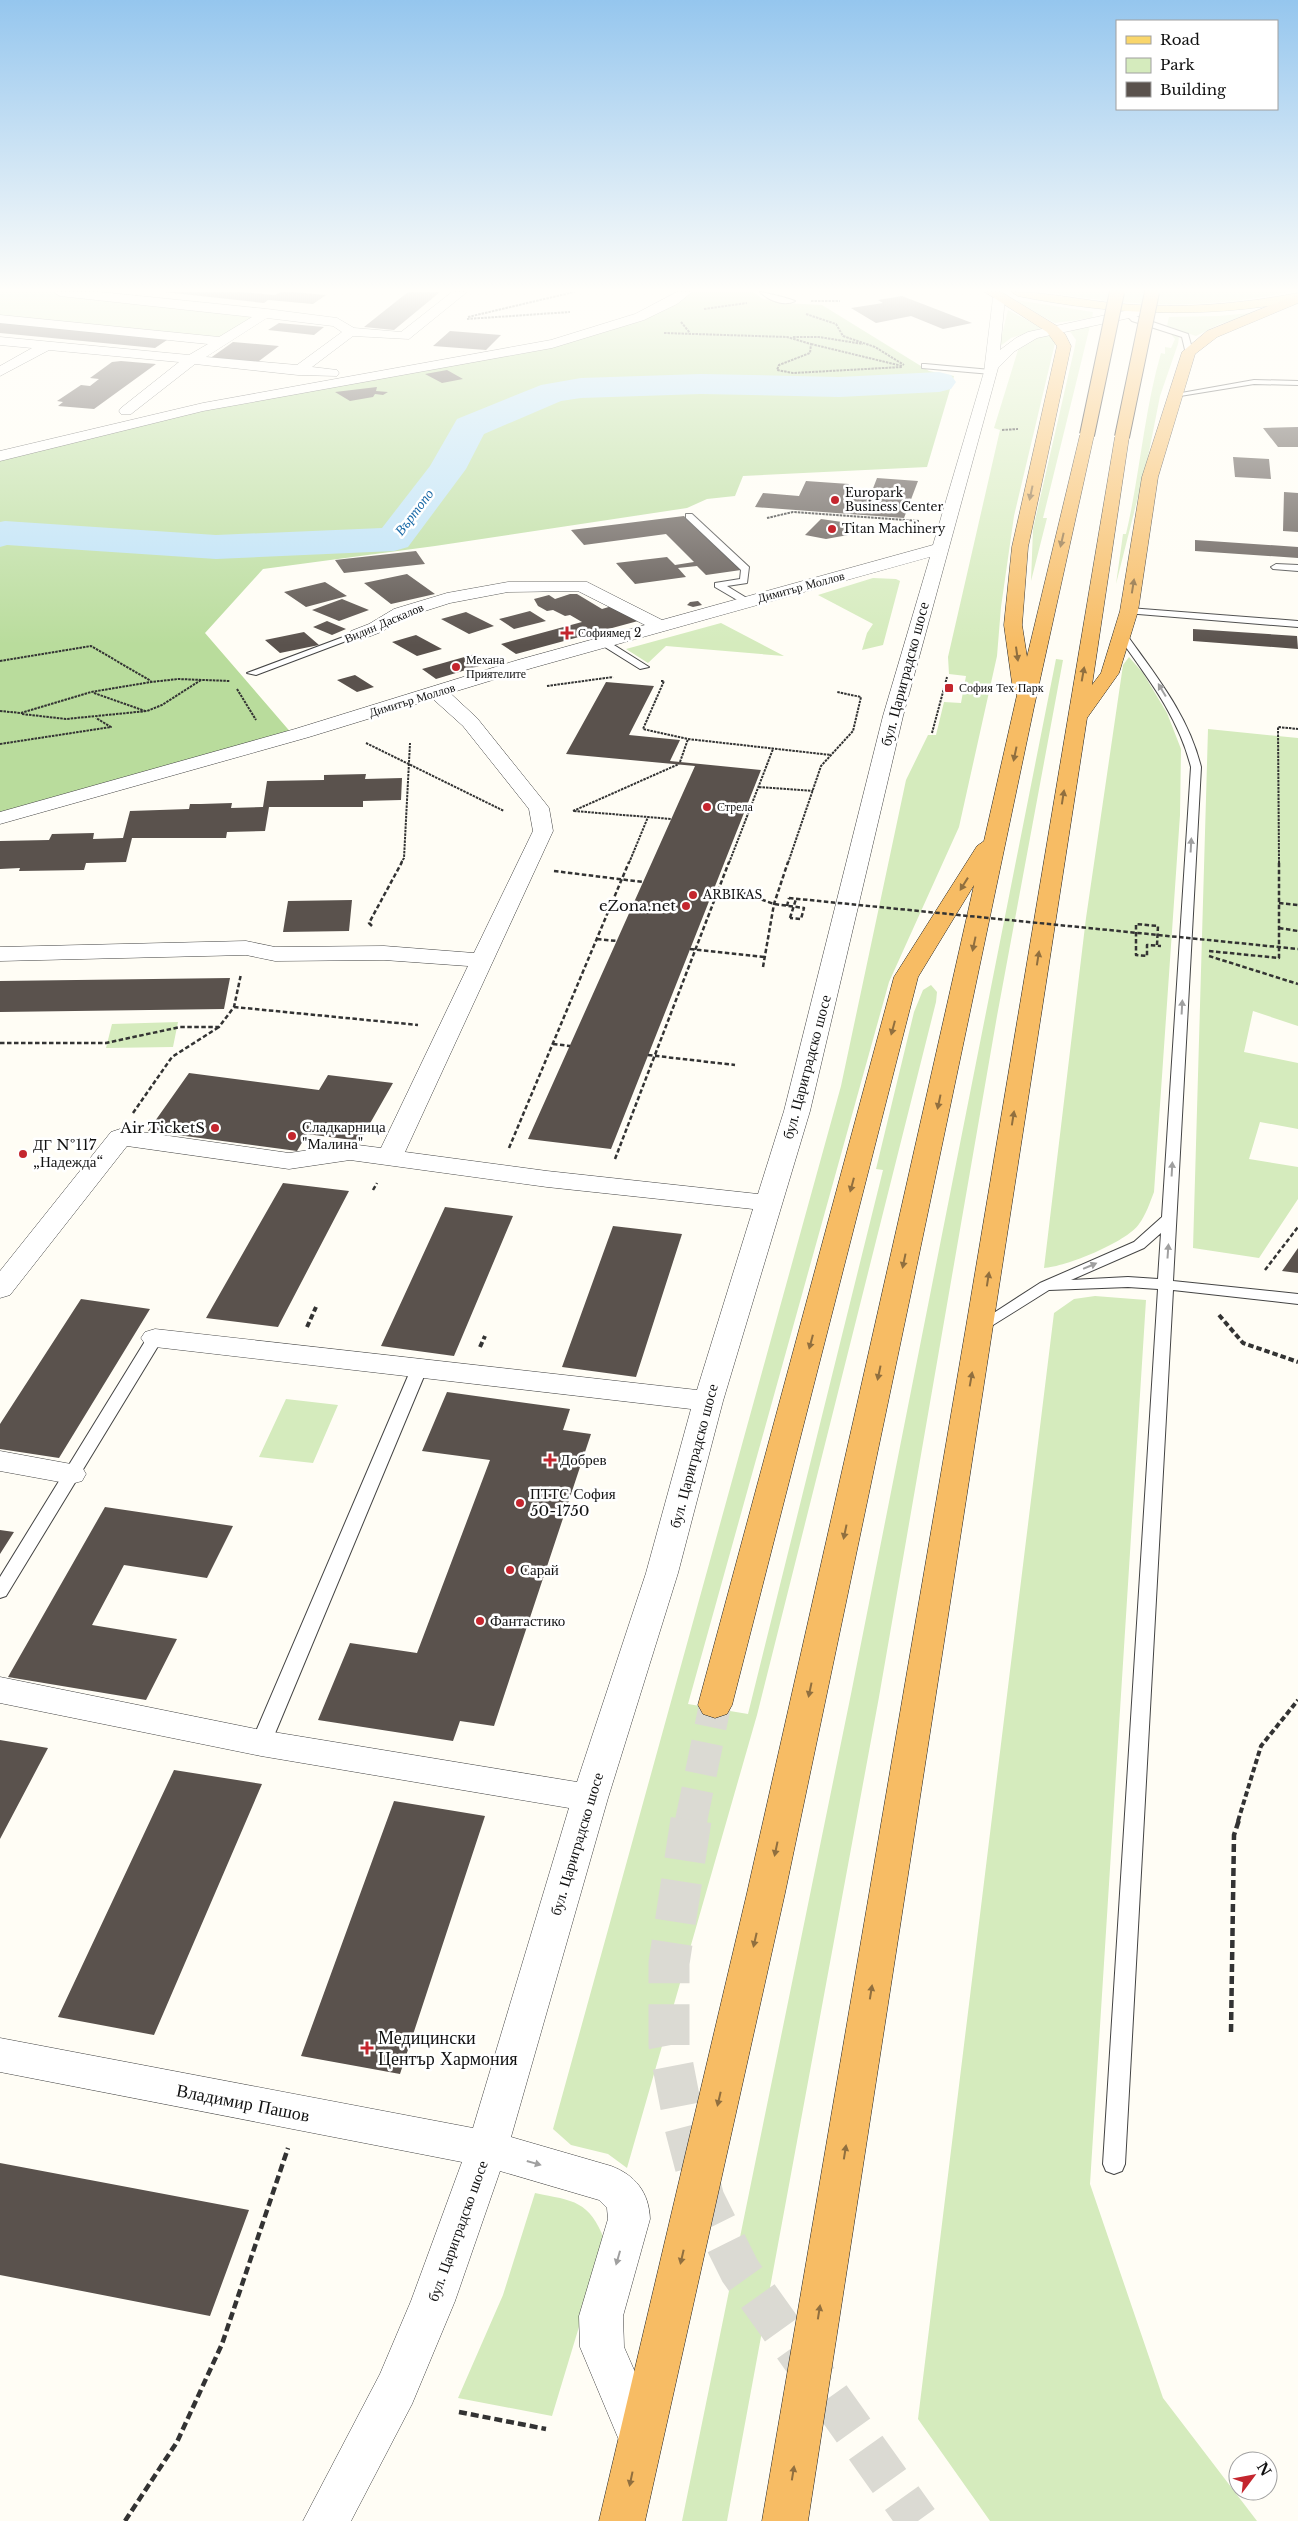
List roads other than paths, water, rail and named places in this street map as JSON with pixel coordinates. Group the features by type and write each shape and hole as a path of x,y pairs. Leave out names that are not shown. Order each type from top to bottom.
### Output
{"highway":[{"path":"1024,707 1012,625 1020,547 1050,410"},
{"path":"622,2521 766,1893 1000,828 1024,707 1092,410"},
{"path":"785,2521 980,1327 1075,722 1128,410"},
{"path":"1075,722 1110,673 1129,611 1150,477 1170,410"},
{"path":"715,1705 906,977 1000,828"}],"street":[{"path":"0,456 192,410"},
{"name":"бул. Цариградско шосе","path":"326,2521 396,2389 433,2301 487,2149 590,1798 662,1573 708,1401 820,1023 859,851 939,549 979,410"},
{"name":"Димитър Моллов","path":"0,818 603,642 939,549"},
{"name":"Видин Даскалов","path":"357,635 375,628 400,613 447,598 508,587 582,586 660,626"},
{"path":"389,1158 543,831 539,808 470,722 437,692"},
{"path":"0,954 246,948 275,954 384,953 483,960"},
{"path":"0,1289 120,1137 289,1160 350,1152 605,1185 768,1203"},
{"path":"155,1338 708,1401"},
{"path":"0,1461 71,1474"},
{"path":"0,1690 261,1743 590,1798"},
{"name":"Владимир Пашов","path":"0,2055 487,2149 611,2186 623,2193 629,2206 629,2218 601,2316 602,2347 640,2436"}],"lane":[{"path":"689,516 746,569 744,581 718,585 747,602"},
{"path":"1276,566 1298,568"},
{"path":"1129,611 1298,624"},
{"path":"1114,2164 1196,767 1187,731 1158,682 1121,633"},
{"name":"Видин Даскалов","path":"252,673 357,635"},
{"path":"603,642 644,667"},
{"path":"980,1327 1046,1286 1139,1245 1170,1218"},
{"path":"1046,1286 1128,1282 1194,1286 1298,1299"},
{"path":"0,1592 155,1338"},
{"path":"261,1743 419,1369"}],"waterway":[{"name":"Въртопо","path":"0,535 5,533 216,547 394,539 447,469 470,427 511,410"}],"tunnel":[{"path":"691,1821 715,1705"},
{"path":"691,1820 669,1963 669,2045 684,2123 704,2199 740,2271 918,2521"}],"place":[{"name":"Europark Business Center","path":"835,500"},
{"name":"Titan Machinery","path":"832,529"},
{"name":"Софиямед 2","path":"567,633"},
{"name":"Механа Приятелите","path":"456,667"},
{"name":"София Тех Парк","path":"949,688"},
{"name":"Стрела","path":"707,807"},
{"name":"ARBIKAS","path":"693,895"},
{"name":"eZona.net","path":"686,906"},
{"name":"Air TicketS","path":"215,1128"},
{"name":"Сладкарница \"Малина\"","path":"292,1136"},
{"name":"ДГ №117 „Надежда“","path":"23,1154"},
{"name":"Добрев","path":"550,1460"},
{"name":"ПТТС София 50-1750","path":"520,1503"},
{"name":"Сарай","path":"510,1570"},
{"name":"Фантастико","path":"480,1621"},
{"name":"Медицински Център Хармония","path":"367,2048"}]}
